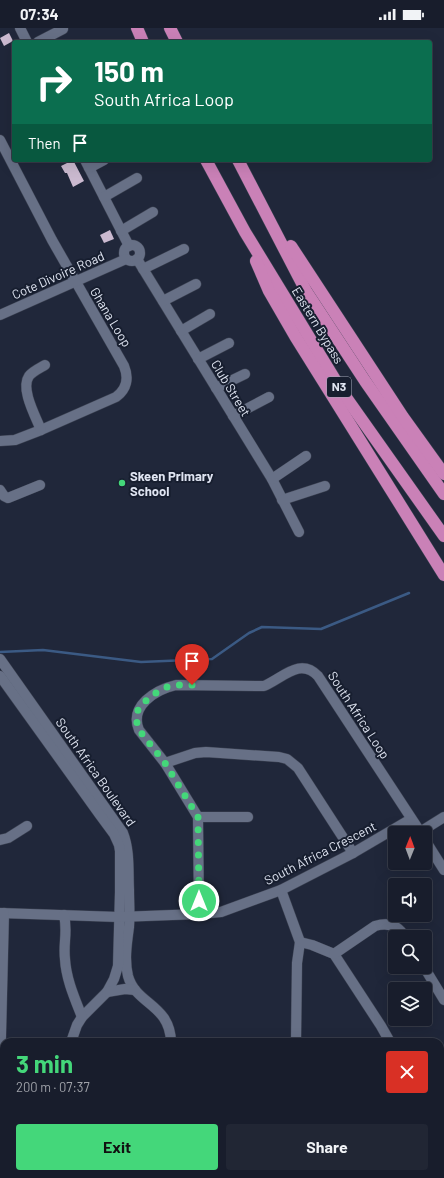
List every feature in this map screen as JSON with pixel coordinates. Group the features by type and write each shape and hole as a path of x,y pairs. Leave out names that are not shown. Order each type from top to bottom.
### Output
{"highway":[{"path":"136,28 142,40"},
{"path":"170,28 176,40"},
{"name":"Eastern Bypass","path":"207,162 245,232 345,396 444,536"},
{"name":"Eastern Bypass","path":"239,162 306,291 365,381 444,494"},
{"path":"255,191 383,388 444,474"},
{"path":"245,232 263,278 295,336 444,575"}],"street":[{"path":"20,28 26,40"},
{"path":"42,40 63,29"},
{"name":"Ghana Loop","path":"0,140 75,282 124,366 127,378 124,390 116,397 41,430 14,440 0,441"},
{"path":"87,164 129,246"},
{"path":"104,197 137,178"},
{"path":"121,231 153,212"},
{"path":"129,246 134,246 139,250 137,259 130,261 126,259 124,250 129,246"},
{"path":"143,269 184,249"},
{"name":"Cote Divoire Road","path":"0,315 126,259"},
{"name":"Club Street","path":"137,259 272,479 299,532"},
{"path":"163,302 196,284"},
{"path":"181,331 210,314"},
{"path":"198,359 229,342"},
{"path":"41,430 27,396 26,383 32,373 45,366"},
{"path":"216,388 245,374"},
{"path":"233,416 269,397"},
{"path":"272,479 306,456"},
{"path":"1,492 6,497 11,497 40,485"},
{"path":"282,500 325,486"},
{"name":"South Africa Boulevard","path":"0,659 5,677 117,839 120,856 126,965 129,978 135,990 166,1019 171,1038"},
{"name":"South Africa Loop","path":"198,817 165,763 139,730 136,719 138,710 142,704 154,694 167,687 176,685 264,686 302,667 313,670 318,676 416,826"},
{"path":"165,763 195,753 206,752 272,755 287,759 298,768 353,853"},
{"path":"199,914 198,817 248,817"},
{"path":"432,827 444,817"},
{"name":"South Africa Crescent","path":"2,913 124,917 221,912 281,890 353,853 411,819"},
{"path":"0,840 8,838 27,826"},
{"name":"South Africa Loop","path":"432,850 444,869"},
{"path":"281,890 300,942 297,963 296,1038"},
{"path":"0,1038 2,913"},
{"path":"64,915 67,927 64,948 65,961 71,985 82,1017"},
{"name":"South Africa Boulevard","path":"72,1038 73,1032 82,1017 107,992 114,979 118,966 124,917"},
{"path":"334,954 375,926 385,924 396,927 400,930"},
{"path":"300,942 334,954 388,1038"},
{"path":"428,974 444,1000"},
{"path":"107,992 125,989 135,990"}],"building":[{"path":"9,33 12,40 4,46 0,38"},
{"path":"69,162 74,162 84,181 73,187 67,173 65,173 61,166"},
{"path":"110,230 114,239 104,243 100,235"}],"waterway":[{"path":"0,652 43,650 141,662 212,659 249,633 262,627 321,629 409,593"}],"place":[{"name":"Skeen Primary School","path":"122,483"}],"route":[{"path":"192,685 176,685 167,687 154,694 142,704 138,710 136,719 139,730 165,763 198,817 199,901"}]}
